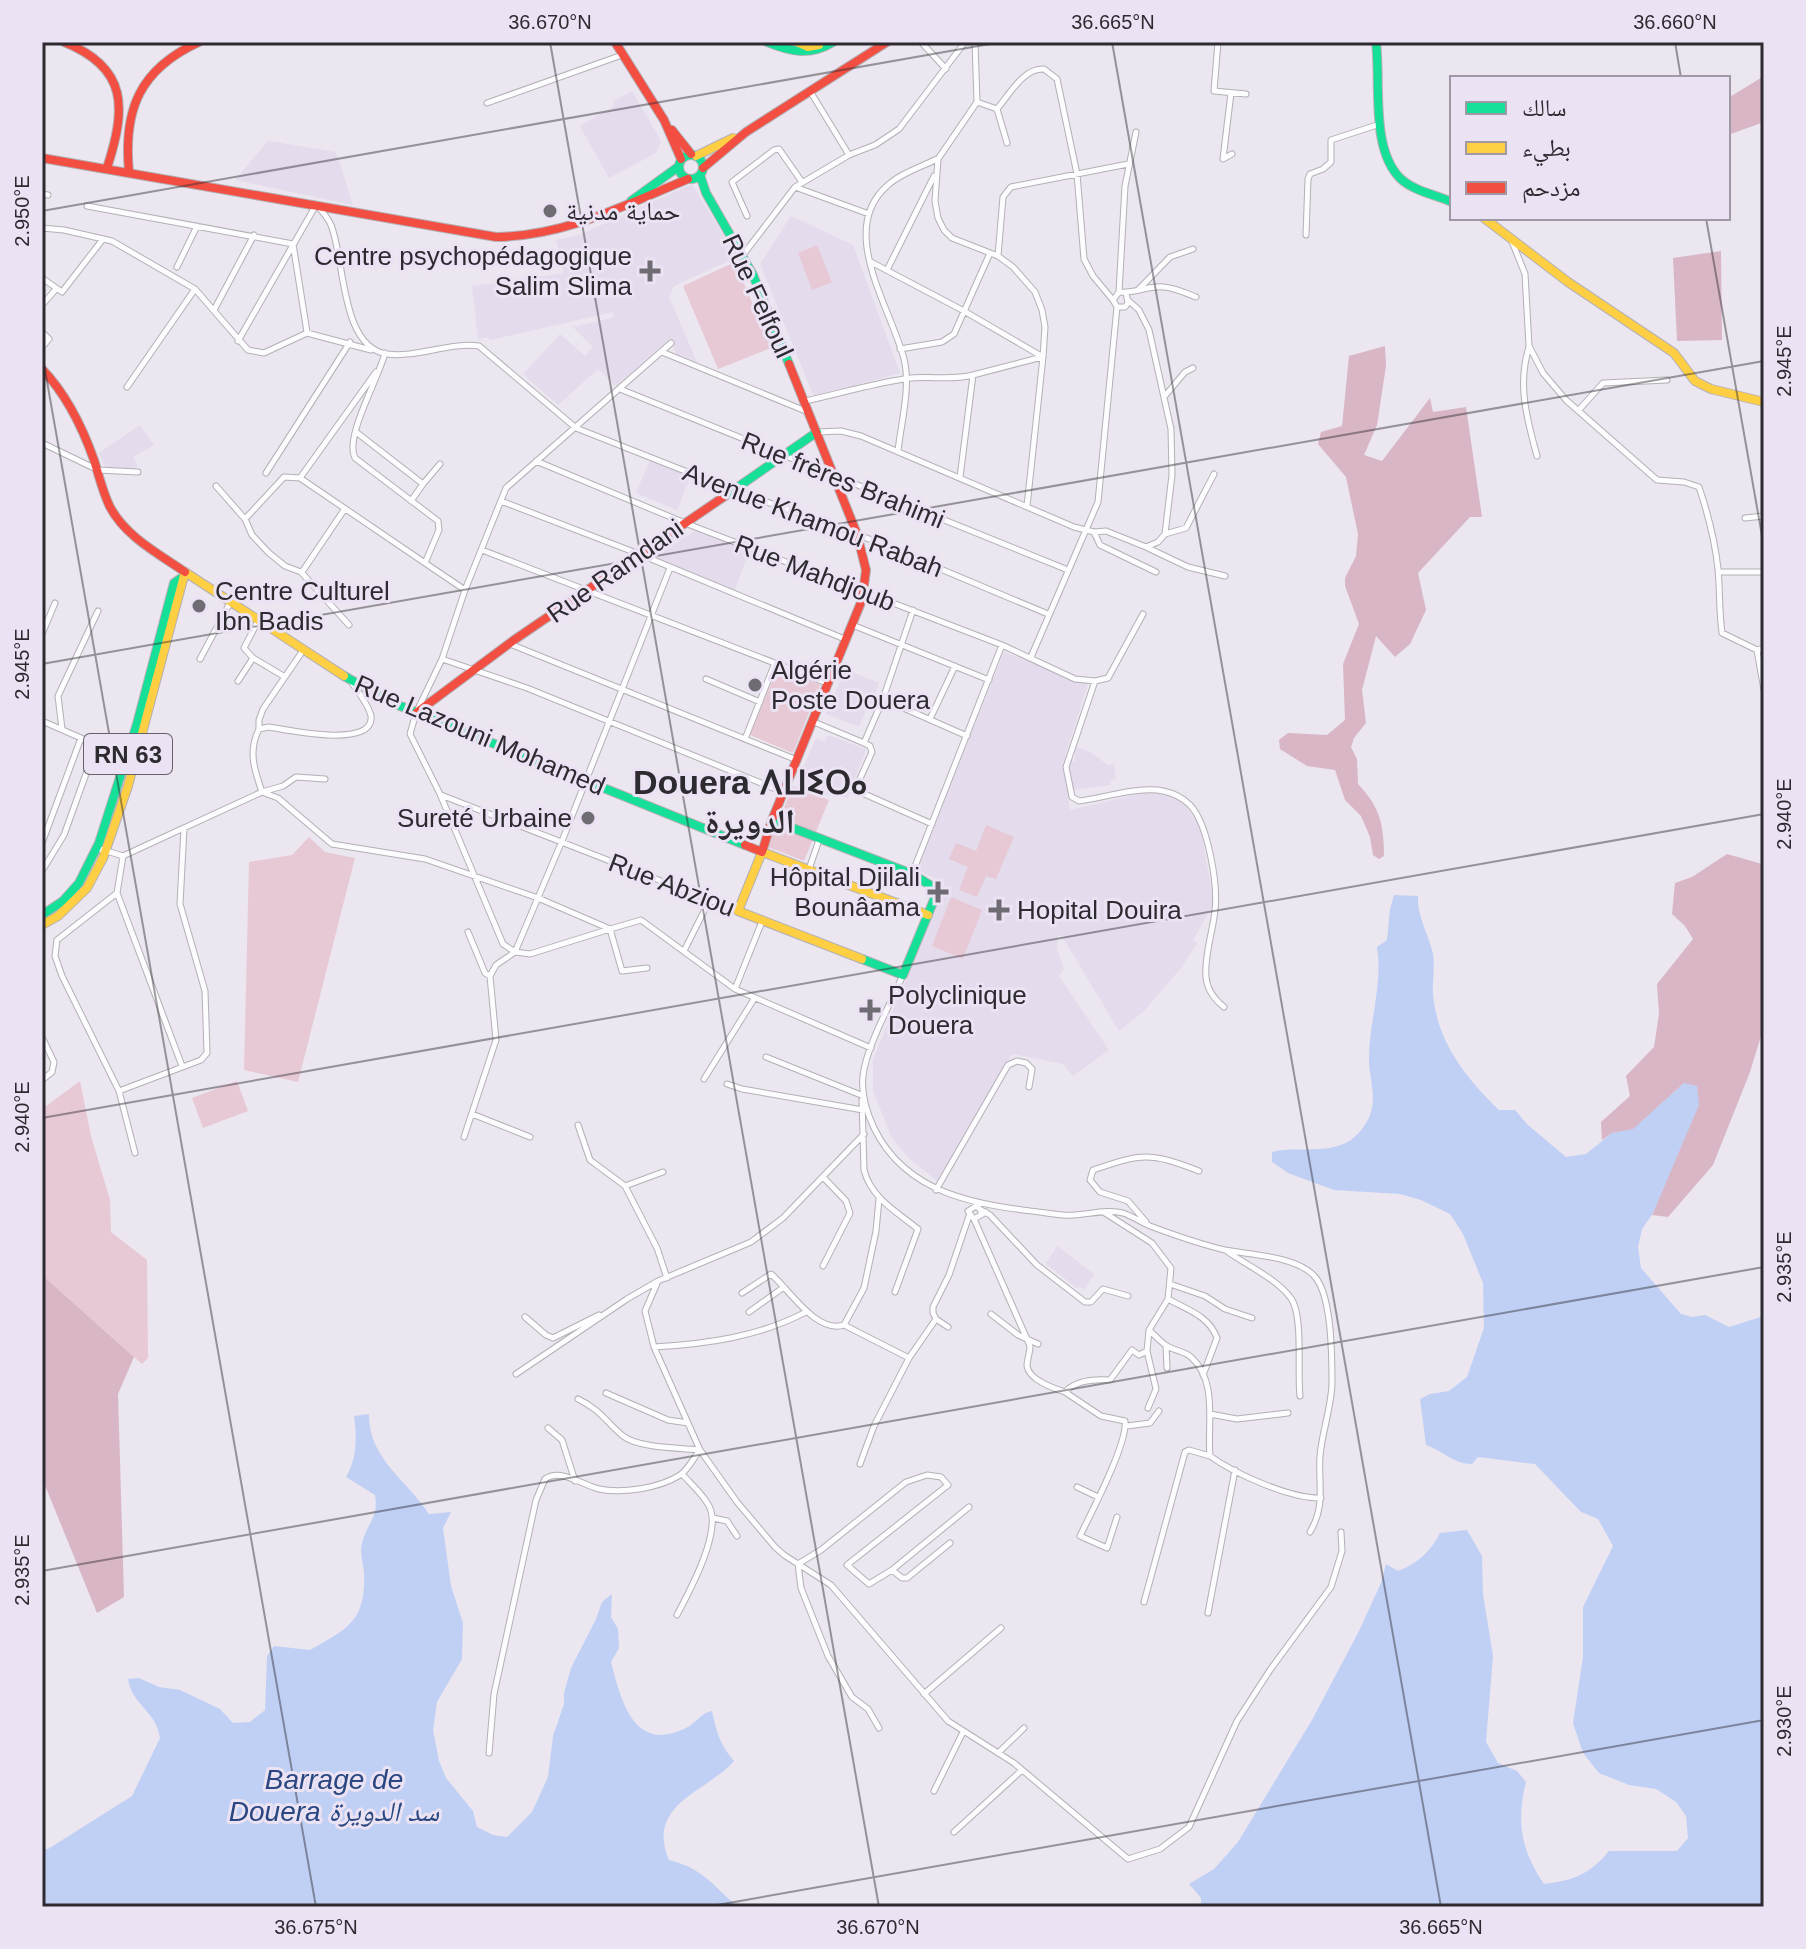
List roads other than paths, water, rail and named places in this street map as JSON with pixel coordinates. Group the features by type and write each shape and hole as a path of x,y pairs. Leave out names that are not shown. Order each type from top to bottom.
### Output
{"main road":[{"path":"64,42 95,56 118,91 120,115 107,168"},
{"path":"129,172 125,142 127,122 139,93 162,62 180,49 199,42"},
{"path":"615,42 664,120 702,161 696,176"},
{"path":"767,42 800,54 817,51 833,42"},
{"path":"797,42 808,47 824,42"},
{"path":"42,158 471,231 483,236 541,233 569,227 696,176 746,132 887,42"},
{"path":"1376,42 1380,63 1380,124 1388,161 1405,182 1450,201"},
{"path":"664,120 682,176 696,176"},
{"path":"626,205 679,163 746,132"},
{"path":"91,165 112,153"},
{"name":"Rue Felfoul","path":"696,176 753,275 805,401 857,534 868,572 866,592"},
{"path":"1487,220 1568,282 1674,353 1695,381 1711,389 1764,402"},
{"name":"Rue Lazouni Mohamed","path":"42,369 60,388 73,411 110,506 120,522 184,574 259,618 349,679 416,713 928,915"},
{"name":"Rue Ramdani","path":"416,713 510,644 817,432"},
{"path":"42,925 69,907 87,888 128,786 184,584 184,574"},
{"name":"RN 63","path":"42,915 63,901 101,850 174,583 184,574"},
{"path":"738,911 866,592"},
{"path":"772,820 912,874 938,890 903,975"},
{"name":"Rue Abziou","path":"738,911 903,975"}],"street":[{"path":"921,42 946,69"},
{"path":"742,256 795,187 899,129 965,42"},
{"path":"975,42 977,102 938,159 935,201 944,230 964,244 998,256 1013,267 1035,292 1045,327 1027,506"},
{"path":"1218,42 1214,91 1246,94"},
{"path":"487,103 622,55"},
{"path":"997,109 1030,71 1039,68 1053,74 1059,84 1077,174 1084,259 1117,307 1098,502 1031,657"},
{"path":"809,90 849,155"},
{"path":"1231,93 1223,159 1232,154"},
{"path":"977,102 997,109"},
{"path":"997,109 1007,143"},
{"path":"1306,235 1308,179 1310,174 1331,162 1329,142 1380,124"},
{"path":"1136,132 1128,164 1122,293 1139,310 1149,330 1164,397 1173,452 1165,534"},
{"path":"747,216 732,182 774,150 784,152 802,182"},
{"path":"898,451 905,378 900,349 870,261 865,235 869,214 887,185 938,159"},
{"path":"998,256 1006,191 1016,184 1128,164"},
{"path":"887,270 936,172"},
{"path":"795,187 869,214"},
{"path":"238,341 316,205 330,222 345,293 362,339 372,350"},
{"path":"87,206 293,244"},
{"path":"177,267 197,226"},
{"path":"42,228 112,241 195,289 238,341 248,350 264,353 307,333 293,244"},
{"path":"214,310 254,235"},
{"path":"1509,235 1525,274 1529,346 1522,380 1537,456"},
{"path":"42,278 62,292 103,239"},
{"path":"1137,291 1170,257 1193,249"},
{"path":"900,349 949,338 954,334 990,253"},
{"path":"870,261 1043,357"},
{"path":"1113,300 1122,293 1165,287 1196,297"},
{"path":"42,303 56,289"},
{"path":"127,387 195,289"},
{"path":"1117,307 1125,307 1129,301"},
{"path":"42,332 49,339 42,347"},
{"name":"Avenue Khamou Rabah","path":"307,333 385,353 479,346 576,428 733,490 857,534 1048,614"},
{"path":"266,473 350,342"},
{"path":"671,343 506,488 465,590 442,659 416,713 410,734 440,794 500,941 515,952 523,955 541,952 641,920 735,989 871,1048"},
{"path":"1529,346 1543,373 1578,411 1657,480 1684,482 1699,487 1711,522 1722,633 1757,650 1764,648"},
{"path":"662,352 809,412"},
{"path":"385,353 352,446 355,458 440,524 425,563"},
{"path":"805,401 905,378 937,376 956,379 1043,357"},
{"path":"300,478 382,363"},
{"path":"1164,397 1185,372 1193,368"},
{"path":"960,477 973,375"},
{"path":"1578,411 1603,383 1667,380"},
{"name":"Rue frères Brahimi","path":"619,389 1068,570"},
{"path":"356,432 423,484"},
{"path":"817,432 851,432 1086,530 1106,531 1188,567 1225,576"},
{"path":"42,443 98,470 138,472"},
{"name":"Rue Mahdjoub","path":"536,461 685,523 1002,645 1075,679 1095,681"},
{"path":"411,501 440,464"},
{"path":"1146,547 1158,542 1165,534 1186,528 1214,474"},
{"path":"245,519 284,477 300,478 465,590"},
{"path":"216,486 269,553 285,566 301,572 349,625"},
{"path":"501,501 848,640"},
{"path":"301,572 344,510"},
{"path":"1745,518 1764,516"},
{"path":"1094,532 1100,545 1156,572"},
{"path":"482,550 829,684"},
{"path":"464,1137 496,1040 490,976 496,965 515,952 670,568"},
{"path":"1718,572 1764,572"},
{"path":"200,659 231,601"},
{"path":"42,634 55,603"},
{"path":"864,743 883,699 913,610"},
{"path":"62,729 58,696 98,611"},
{"path":"1143,614 1108,678 1095,681 1066,767 1072,797 1079,801 1151,789 1177,795 1190,805 1203,830 1215,889 1216,907 1206,980 1215,1000 1224,1007"},
{"path":"259,618 243,644 245,651 285,677"},
{"path":"854,625 989,680"},
{"path":"510,644 797,760"},
{"path":"912,874 1002,645"},
{"path":"262,792 253,765 252,750 259,720 263,709 304,649"},
{"path":"1757,650 1764,690"},
{"path":"238,681 253,658"},
{"path":"442,659 609,720 785,793"},
{"path":"745,739 775,663"},
{"path":"930,719 955,666"},
{"path":"259,729 269,727 343,735 362,731 369,726 370,711 349,679"},
{"path":"706,679 760,702"},
{"path":"883,699 967,736"},
{"path":"42,721 127,758"},
{"path":"813,721 870,746 872,752 858,783 860,792 932,824"},
{"path":"42,843 81,738"},
{"path":"42,871 64,835 91,760"},
{"path":"101,850 123,856 262,792 283,786 296,777 325,779"},
{"path":"262,792 278,798 332,844 425,859 538,898 610,929"},
{"name":"Rue Abziou","path":"440,794 738,911"},
{"path":"119,1091 204,1059 208,1050 205,991 180,904 184,828"},
{"path":"809,870 819,840"},
{"path":"123,856 117,893 182,1067"},
{"path":"117,893 63,934 54,947 62,976 119,1091 135,1153"},
{"path":"684,951 710,899"},
{"path":"735,989 763,919"},
{"path":"610,929 622,971 647,968"},
{"path":"468,932 485,973 490,976"},
{"path":"895,1292 918,1229 879,1199 867,1181 861,1095 864,1067 903,975"},
{"path":"704,1079 754,999"},
{"path":"42,1037 52,1055 54,1068 42,1080"},
{"path":"766,1057 861,1095"},
{"path":"936,1190 1008,1065 1017,1061 1030,1066 1029,1087"},
{"path":"727,1084 863,1110"},
{"path":"862,1087 867,1111 882,1142 915,1175 936,1190 982,1209 1073,1216 1124,1213 1149,1225 1224,1250 1294,1263 1307,1269 1323,1292 1332,1379 1330,1410 1320,1457 1322,1498 1310,1532"},
{"path":"472,1114 530,1137"},
{"path":"578,1125 590,1160 625,1186 657,1248 667,1278"},
{"path":"516,1374 658,1281 751,1242 783,1218 864,1134"},
{"path":"1149,1225 1128,1201 1094,1187 1090,1180 1093,1170 1133,1156 1147,1155 1199,1171"},
{"path":"625,1186 663,1172"},
{"path":"823,1177 846,1201 850,1213 823,1266"},
{"path":"844,1325 864,1288 879,1199"},
{"path":"971,1204 972,1217 1027,1339 1031,1351 1027,1368 1030,1374 1101,1416 1125,1421 1127,1426 1080,1536 1107,1548 1117,1517"},
{"path":"948,1327 933,1313 933,1307 972,1217 982,1209"},
{"path":"982,1209 1037,1265 1085,1302 1091,1302 1103,1289 1128,1296"},
{"path":"1104,1212 1152,1243 1171,1268 1168,1299 1149,1330 1147,1351 1156,1389 1148,1408"},
{"path":"1224,1250 1293,1299 1299,1335 1300,1396"},
{"path":"742,1293 767,1274 774,1276 806,1312 834,1327 844,1325 909,1358"},
{"path":"658,1281 645,1311 654,1347 700,1450 719,1479 775,1547 831,1585 948,1721 1022,1770 1128,1859 1160,1849 1189,1827 1237,1721 1331,1587 1342,1551 1341,1532"},
{"path":"1170,1284 1252,1318"},
{"path":"749,1312 784,1287"},
{"path":"1168,1299 1208,1321 1216,1333 1217,1338 1203,1376"},
{"path":"654,1347 695,1345 759,1333 806,1312"},
{"path":"991,1314 1032,1344 1038,1344"},
{"path":"525,1317 553,1338 591,1317 602,1315"},
{"path":"860,1464 874,1426 909,1358 939,1318"},
{"path":"1149,1330 1166,1346 1192,1357 1203,1376 1210,1397 1210,1456"},
{"path":"1166,1346 1167,1368"},
{"path":"1065,1392 1074,1384 1097,1379 1110,1380 1132,1350 1139,1355 1147,1351"},
{"path":"606,1393 668,1420 688,1423"},
{"path":"578,1399 600,1412 627,1439 700,1450"},
{"path":"1127,1426 1150,1423 1159,1411"},
{"path":"1210,1414 1237,1419 1288,1413"},
{"path":"548,1428 562,1440 575,1481"},
{"path":"489,1753 494,1694 536,1500 545,1479 551,1475 600,1489 622,1490 657,1484 682,1474 700,1450"},
{"path":"1144,1602 1185,1452 1189,1450 1210,1456 1235,1470 1309,1498 1322,1498"},
{"path":"1208,1613 1235,1470"},
{"path":"677,1615 705,1557 713,1518 707,1501 682,1474"},
{"path":"798,1564 821,1550 906,1482 927,1475 941,1477 948,1485 847,1565 869,1584 892,1570 969,1507"},
{"path":"1077,1487 1098,1497"},
{"path":"713,1518 727,1521 737,1536"},
{"path":"892,1570 907,1578 950,1543"},
{"path":"798,1564 801,1588 828,1656 852,1697 868,1709 879,1728"},
{"path":"924,1694 1001,1628"},
{"path":"998,1753 1024,1728"},
{"path":"934,1791 963,1732"},
{"path":"954,1832 1022,1770"}],"water":[{"path":"1394,895 1418,896 1433,955 1436,1011 1440,1028 1455,1058 1499,1110 1515,1110 1566,1157 1586,1154 1612,1133 1633,1129 1684,1083 1697,1086 1699,1105 1652,1215 1642,1229 1638,1247 1641,1268 1681,1314 1692,1317 1705,1315 1729,1327 1764,1316 1764,1907 1201,1907 1201,1898 1189,1884 1214,1869 1238,1842 1312,1720 1359,1631 1381,1583 1386,1564 1398,1571 1423,1556 1440,1533 1467,1530 1482,1556 1483,1594 1493,1656 1486,1742 1498,1763 1517,1771 1526,1782 1521,1810 1523,1835 1530,1859 1544,1884 1580,1875 1595,1866 1609,1851 1677,1851 1688,1838 1686,1816 1676,1802 1656,1789 1629,1785 1599,1773 1583,1753 1573,1723 1583,1657 1583,1607 1613,1546 1598,1519 1581,1512 1535,1464 1478,1457 1472,1464 1466,1463 1426,1445 1420,1399 1449,1391 1467,1377 1484,1328 1483,1283 1463,1234 1450,1214 1421,1200 1400,1194 1334,1190 1288,1173 1272,1162 1272,1152 1327,1148 1346,1143 1357,1135 1368,1119 1373,1101 1369,1059 1378,975 1377,947 1387,940"},
{"name":"Barrage de Douera سد الدويرة","path":"369,1414 375,1443 390,1468 429,1514 451,1512 443,1528 451,1586 463,1623 462,1659 437,1702 433,1730 446,1778 473,1811 477,1827 493,1835 507,1837 532,1812 548,1777 553,1736 564,1704 571,1668 602,1602 612,1594 611,1617 618,1629 619,1648 611,1662 625,1707 633,1719 642,1729 654,1734 668,1734 686,1728 712,1711 719,1738 734,1761 672,1812 665,1825 664,1841 669,1860 699,1873 738,1907 42,1907 42,1849 48,1849 132,1796 160,1738 154,1721 135,1696 128,1679 139,1678 159,1687 180,1690 220,1709 233,1723 250,1722 265,1710 267,1656 274,1646 310,1650 344,1629 358,1613 364,1590 361,1547 376,1503 375,1495 346,1477 355,1448 354,1416"}],"place":[{"name":"حماية مدنية","path":"550,211"},
{"name":"Centre psychopédagogique Salim Slima","path":"650,271"},
{"name":"Centre Culturel Ibn Badis","path":"199,606"},
{"name":"Algérie Poste Douera","path":"755,685"},
{"name":"Sureté Urbaine","path":"588,818"},
{"name":"Hôpital Djilali Bounâama","path":"938,892"},
{"name":"Hopital Douira","path":"999,910"},
{"name":"Polyclinique Douera","path":"870,1010"}],"district":[{"name":"Douera ⴷⵡⵉⵔⴰ الدويرة","path":"750,802"}]}
